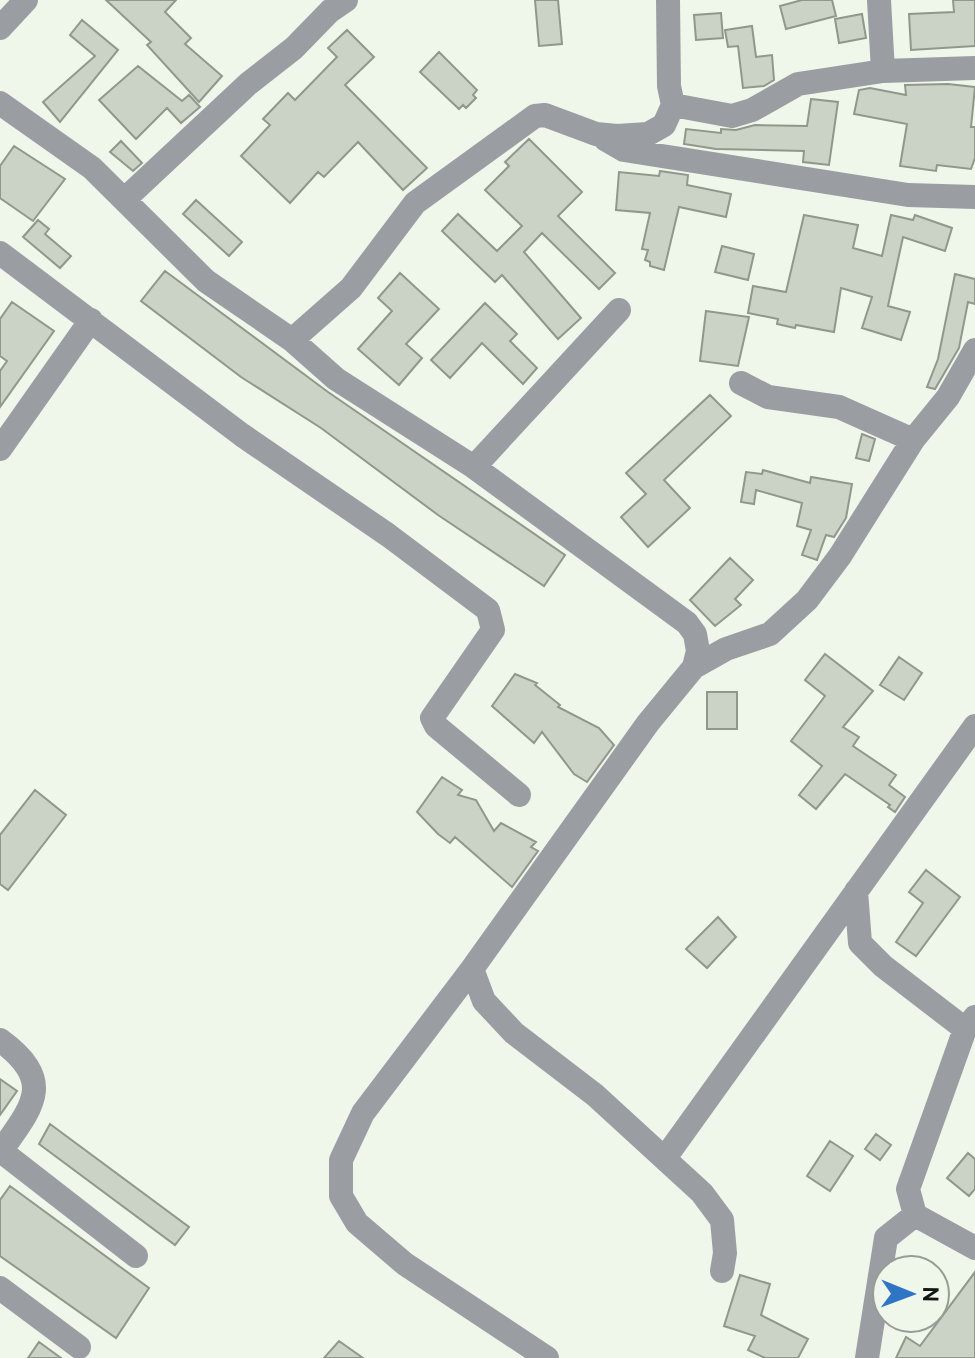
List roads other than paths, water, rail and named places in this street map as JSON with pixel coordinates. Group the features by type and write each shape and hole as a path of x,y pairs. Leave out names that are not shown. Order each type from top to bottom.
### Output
{"street":[{"path":"0,28 26,0"},
{"path":"126,198 248,84 294,48 330,11 346,0"},
{"path":"596,134 648,134 664,125 673,105 669,86 668,0"},
{"path":"879,0 883,71"},
{"path":"673,105 732,116 752,110 798,84 883,71 975,68"},
{"path":"0,103 80,159 126,198 206,281 292,340 336,379 474,467 687,623 695,634 698,651 694,667"},
{"path":"292,340 351,288 415,203 535,116 545,115 596,134 624,150 908,195 975,197"},
{"path":"0,253 242,435 388,535 488,610 493,630 432,718 436,726 519,795"},
{"path":"474,467 619,310"},
{"path":"0,449 91,320"},
{"path":"547,1358 405,1264 357,1223 341,1196 341,1160 352,1131 648,723 694,667 726,649 770,634 807,600 862,524 913,440 948,397 975,350"},
{"path":"741,383 768,397 839,407 913,440"},
{"path":"695,634 726,649"},
{"path":"665,1158 975,726"},
{"path":"856,891 860,943 883,966 970,1023 908,1189 915,1215 975,1248"},
{"path":"472,969 484,1001 514,1033 595,1095 702,1193 722,1220 725,1243 722,1271"},
{"path":"0,1040 25,1065 35,1090 32,1108 1,1152 136,1256"},
{"path":"867,1358 886,1238 915,1215"},
{"path":"0,1288 79,1347"}]}
